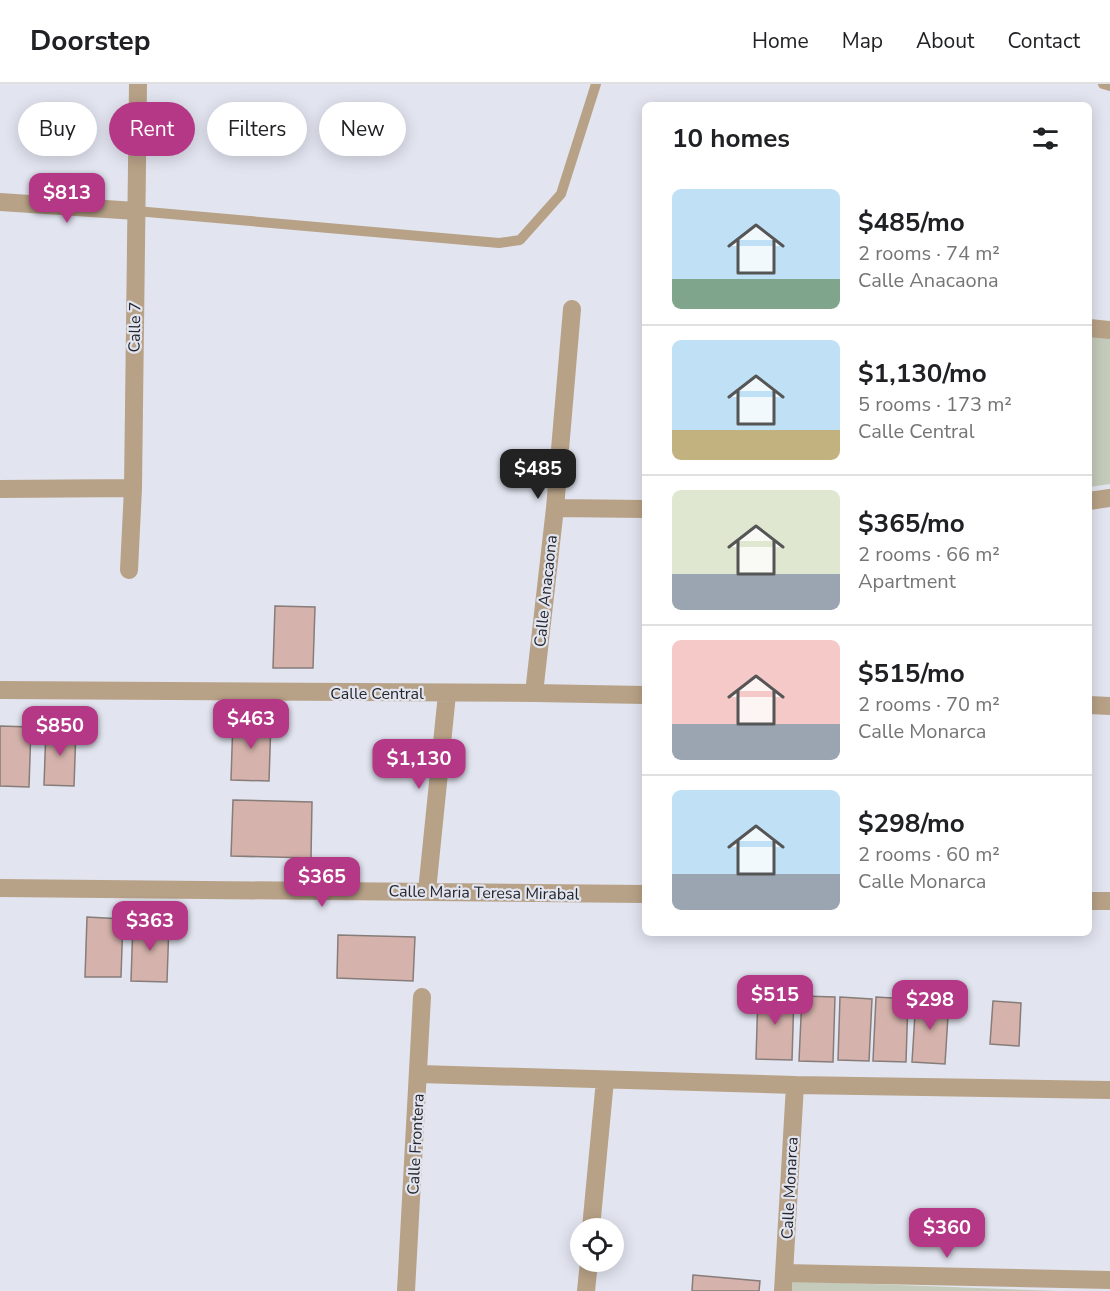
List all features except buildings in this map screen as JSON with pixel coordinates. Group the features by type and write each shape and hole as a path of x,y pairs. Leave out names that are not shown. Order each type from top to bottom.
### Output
{"street":[{"name":"Calle 7","path":"129,570 133,488 138,84"},
{"path":"0,202 136,211"},
{"name":"Calle Anacaona","path":"534,693 555,508 572,309"},
{"path":"1092,328 1110,330"},
{"path":"0,489 133,488"},
{"path":"1092,501 1110,498"},
{"path":"555,508 642,508"},
{"name":"Calle Central","path":"0,690 642,695"},
{"path":"427,891 447,694"},
{"path":"1092,705 1110,706"},
{"name":"Calle Maria Teresa Mirabal","path":"0,888 642,894"},
{"path":"1092,901 1110,901"},
{"name":"Calle Frontera","path":"406,1291 420,1074 422,997"},
{"path":"420,1074 795,1085 1110,1090"},
{"path":"592,1218 605,1080"},
{"name":"Calle Monarca","path":"783,1282 795,1085"},
{"path":"586,1291 588,1272"},
{"path":"783,1282 1110,1280"}],"lane":[{"path":"136,211 499,243 520,240 561,194 596,84"},
{"path":"1103,84 1110,86"}],"green space":[{"path":"1092,334 1110,336 1110,484 1092,487"},
{"path":"793,1281 1058,1291 792,1291"}]}
